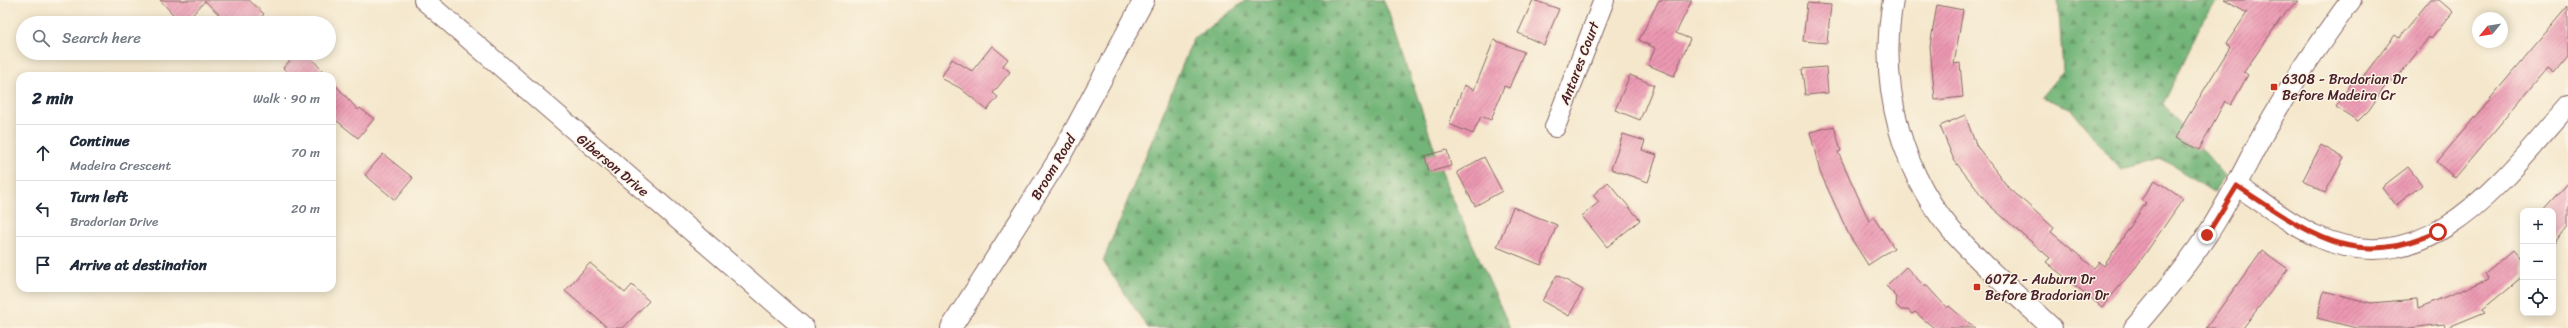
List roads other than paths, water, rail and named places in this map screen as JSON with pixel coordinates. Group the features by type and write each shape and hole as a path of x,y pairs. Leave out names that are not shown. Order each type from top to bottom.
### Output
{"street":[{"name":"Giberson Drive","path":"424,0 804,328"},
{"name":"Broom Road","path":"951,328 1060,157 1144,0"},
{"name":"Antares Court","path":"1555,127 1604,0"},
{"path":"1893,0 1888,42 1891,93 1902,142 1920,183 1939,214 1962,242 2052,328"},
{"path":"2134,328 2165,292 2202,242 2237,186 2274,114 2317,46 2351,0"},
{"path":"2237,186 2307,231 2329,241 2370,249 2405,245 2438,232 2479,202 2502,180 2568,106"}],"place":[{"name":"6308 - Bradorian Dr Before Madeira Cr","path":"2274,87"},
{"name":"6072 - Auburn Dr Before Bradorian Dr","path":"1977,287"}]}
